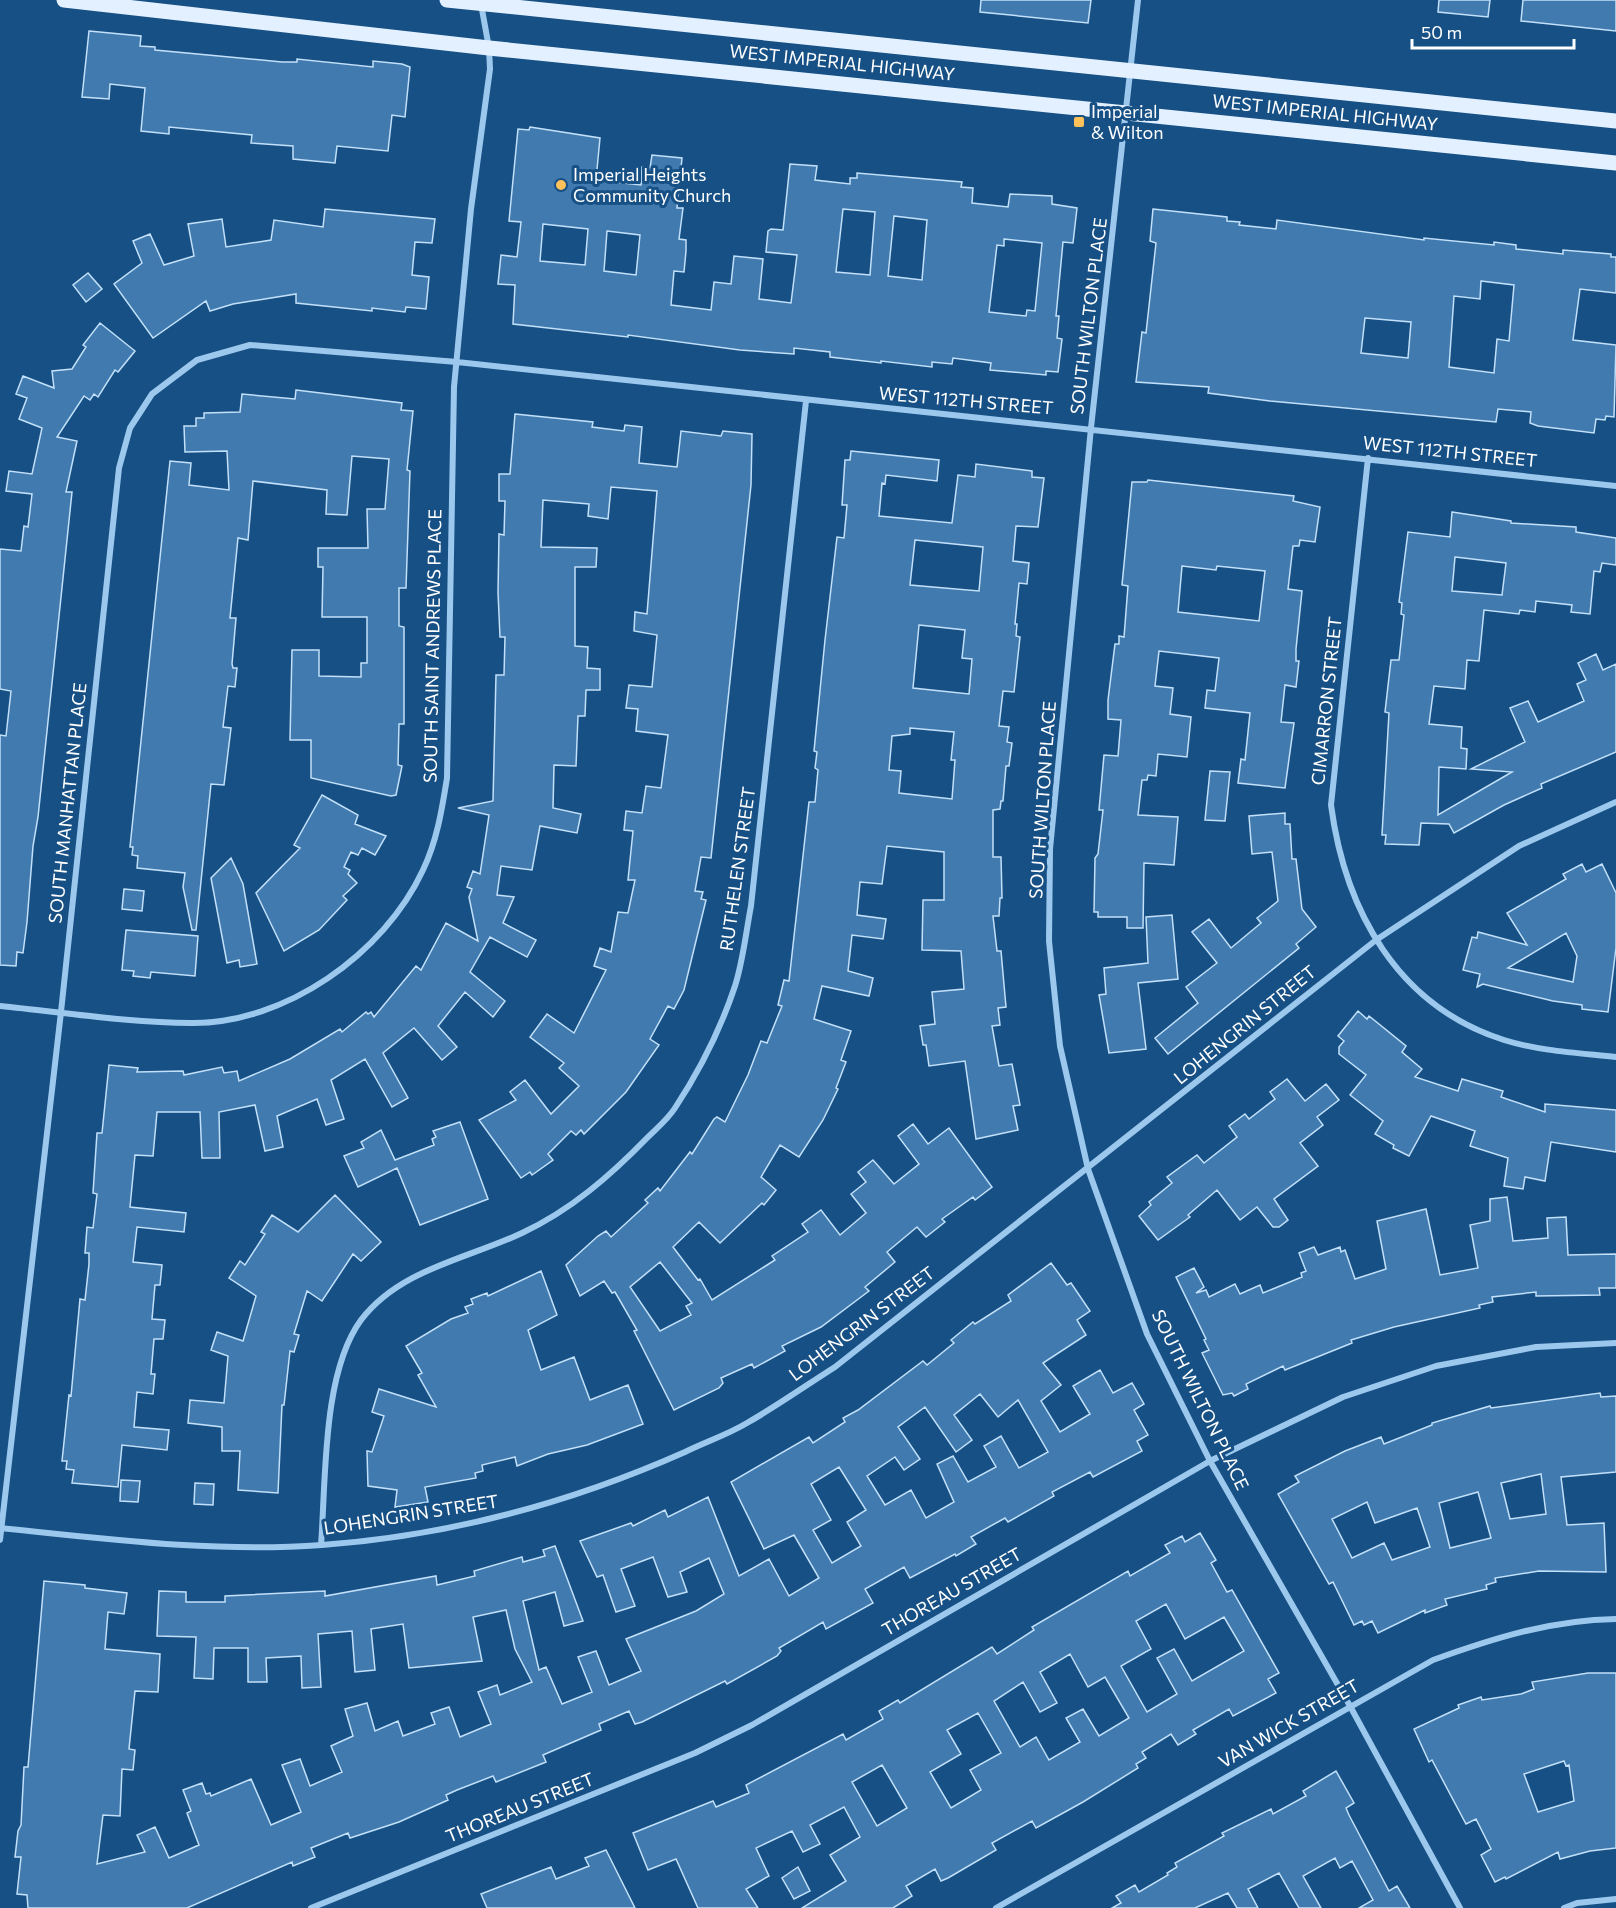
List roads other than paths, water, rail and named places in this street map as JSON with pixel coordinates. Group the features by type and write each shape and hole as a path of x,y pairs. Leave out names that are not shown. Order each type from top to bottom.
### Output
{"main road":[{"name":"WEST IMPERIAL HIGHWAY","path":"64,0 489,48 1616,163"},
{"name":"WEST IMPERIAL HIGHWAY","path":"447,0 1616,121"}],"street":[{"name":"SOUTH WILTON PLACE","path":"1138,0 1091,428 1050,849 1049,941 1060,1046 1088,1169 1147,1334 1210,1461 1350,1706 1460,1908"},
{"name":"SOUTH SAINT ANDREWS PLACE","path":"0,1006 192,1023 236,1017 284,1002 331,976 372,944 397,913 418,879 439,824 447,778 457,362 471,209 489,69 489,48 481,2"},
{"name":"SOUTH MANHATTAN PLACE","path":"0,1540 61,1012 119,468 130,428 152,394 196,360 250,345 457,362"},
{"name":"WEST 112TH STREET","path":"457,362 806,401 1091,428 1616,486"},
{"name":"RUTHELEN STREET","path":"321,1545 330,1412 344,1349 361,1320 386,1294 422,1273 523,1233 587,1196 621,1165 674,1110 709,1051 736,984 751,906 806,401"},
{"name":"CIMARRON STREET","path":"1368,458 1331,805 1336,838 1352,895 1376,940 1409,984 1455,1018 1504,1040 1572,1053 1616,1057"},
{"name":"LOHENGRIN STREET","path":"1,1528 143,1544 321,1545 425,1532 496,1518 567,1497 645,1469 746,1424 835,1367 1376,940 1519,846 1616,802"},
{"name":"THOREAU STREET","path":"311,1908 695,1753 752,1725 1210,1461 1343,1397 1436,1366 1536,1347 1616,1343"},
{"name":"VAN WICK STREET","path":"996,1908 1433,1660 1505,1634 1578,1620 1616,1620"},
{"path":"1564,1908 1577,1903 1616,1899"}],"place":[{"name":"Imperial & Wilton","path":"1079,122"},
{"name":"Imperial Heights Community Church","path":"561,185"}]}
